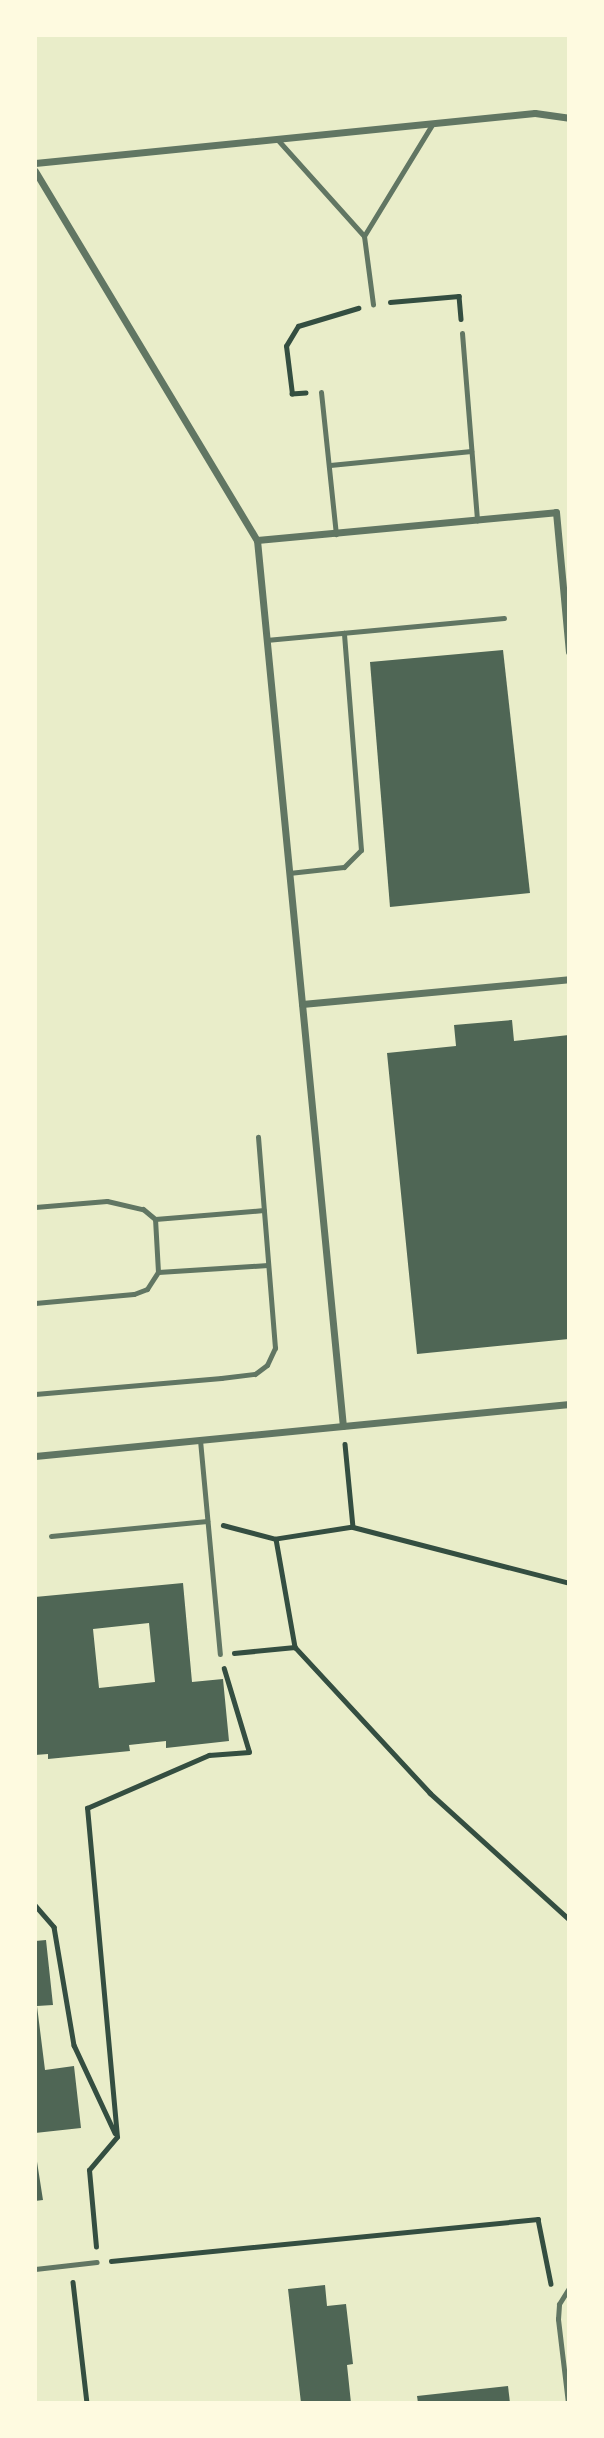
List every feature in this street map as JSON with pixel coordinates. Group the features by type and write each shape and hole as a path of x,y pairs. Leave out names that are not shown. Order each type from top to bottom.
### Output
{"street":[{"path":"35,163 535,113 569,118"},
{"path":"35,171 257,540 343,1426"},
{"path":"257,540 556,512 569,651"},
{"path":"302,1004 569,979"},
{"path":"35,1456 569,1404"}],"lane":[{"path":"364,236 433,123"},
{"path":"277,139 364,236 373,304"},
{"path":"462,332 477,520"},
{"path":"321,392 336,534"},
{"path":"330,465 471,451"},
{"path":"266,640 504,618"},
{"path":"289,873 344,867 361,850 344,633"},
{"path":"35,1394 69,1395 255,1374 273,1357 275,1348 258,1137"},
{"path":"35,1207 107,1201 143,1209 155,1219 264,1210"},
{"path":"35,1303 134,1294 155,1281 158,1272 155,1219"},
{"path":"158,1272 268,1265"},
{"path":"200,1440 220,1654"},
{"path":"51,1536 207,1521"},
{"path":"35,2269 97,2262"},
{"path":"568,2403 558,2319 559,2304 569,2288"}],"path":[{"path":"321,392 292,394 286,346 298,326 373,304 459,296 462,332"},
{"path":"343,1426 353,1527"},
{"path":"207,1521 276,1539 353,1527 569,1583"},
{"path":"276,1539 295,1647 430,1793 569,1919"},
{"path":"97,2262 89,2170 117,2137 87,1808 209,1755 249,1752 220,1654 295,1647"},
{"path":"35,1905 54,1927 74,2045 117,2137"},
{"path":"87,2403 72,2279 97,2262 538,2219 558,2319"}],"building":[{"path":"503,650 530,893 390,907 370,662"},
{"path":"512,1020 514,1041 569,1035 569,1339 417,1354 387,1053 456,1046 454,1025"},
{"path":"183,1583 192,1682 223,1679 229,1741 166,1748 166,1741 129,1745 130,1751 48,1759 48,1754 35,1755 35,1597","holes":["149,1623 155,1682 99,1688 93,1629"]},
{"path":"46,1940 53,2005 37,2006 45,2070 74,2066 81,2128 35,2133 35,1941"},
{"path":"35,2149 43,2200 35,2201"},
{"path":"325,2285 327,2306 346,2304 353,2364 347,2365 351,2403 301,2403 288,2289"},
{"path":"508,2386 510,2403 418,2403 417,2396"}]}
